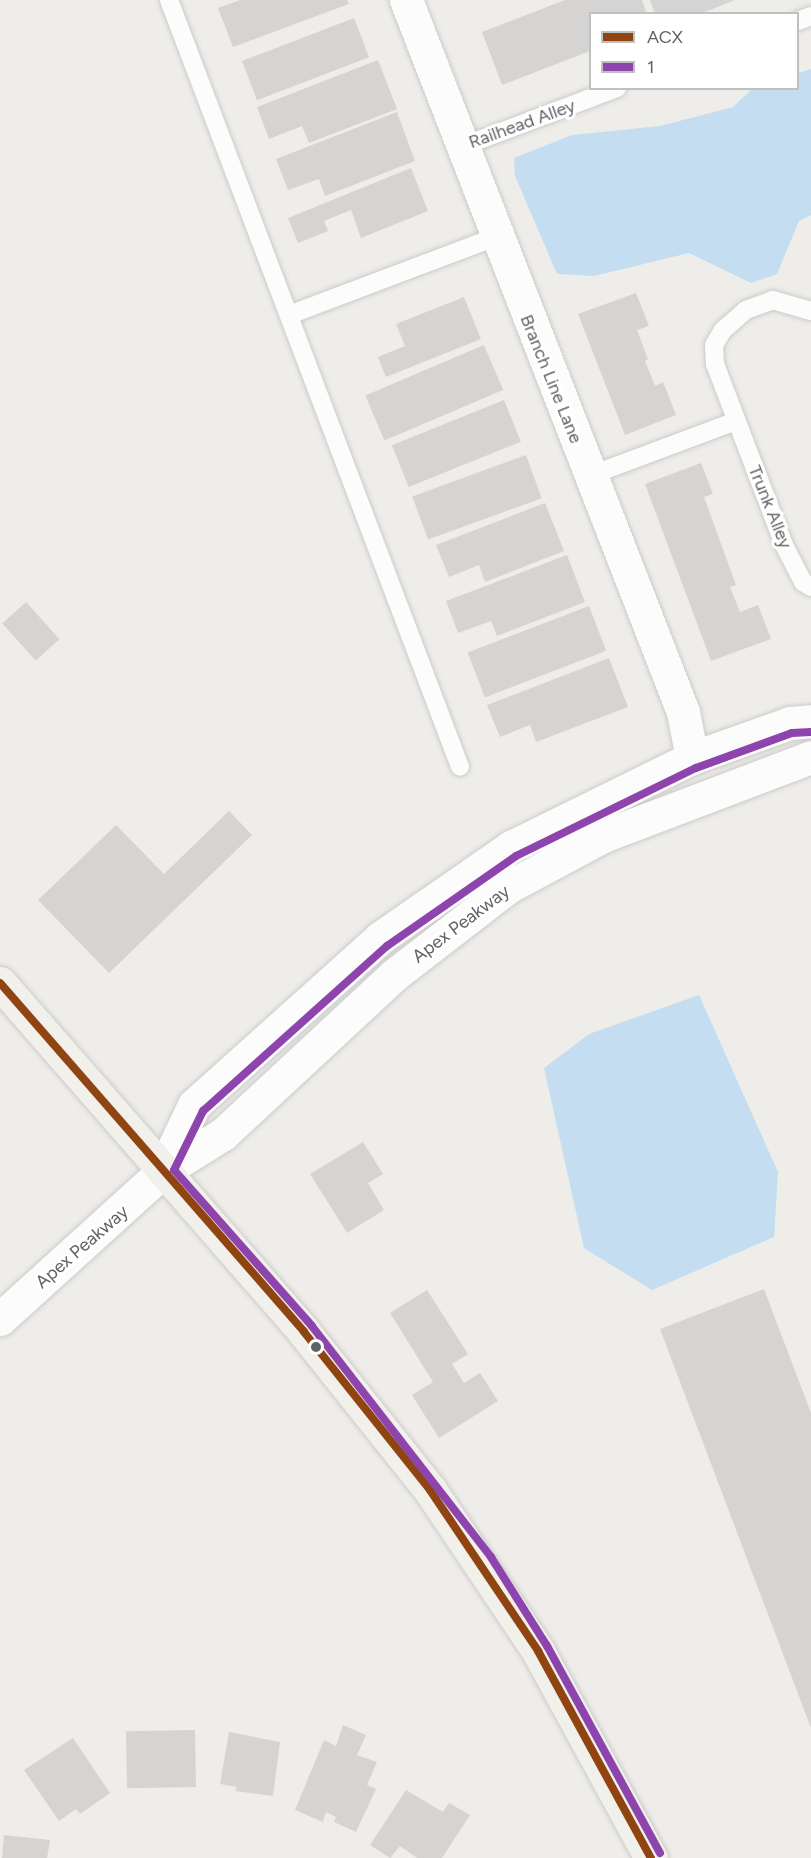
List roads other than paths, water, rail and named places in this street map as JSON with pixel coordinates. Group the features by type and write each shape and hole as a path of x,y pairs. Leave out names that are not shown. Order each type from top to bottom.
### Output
{"main road":[{"name":"Branch Line Lane","path":"417,3 460,147 683,712 692,758"},
{"name":"Apex Peakway","path":"162,1172 194,1105 380,938 511,847 692,758 790,723 811,721"},
{"name":"Apex Peakway","path":"0,1319 162,1172 223,1134 394,975 508,887 603,836 811,757"},
{"path":"0,983 162,1172 304,1332 483,1563 538,1651 651,1858"}],"lane":[{"path":"169,0 460,767"},
{"name":"Railhead Alley","path":"460,147 612,90"},
{"path":"289,315 495,237"},
{"name":"Trunk Alley","path":"811,311 772,300 746,310 723,330 714,345 715,364 784,545 803,582 811,586"},
{"path":"589,476 736,421"}],"water":[{"path":"811,69 811,215 799,221 777,274 751,283 689,253 594,276 557,274 515,176 514,158 572,135 660,126 733,107 751,90 799,90 799,73"},
{"path":"699,995 778,1172 774,1237 652,1290 584,1248 544,1068 589,1034"}]}
